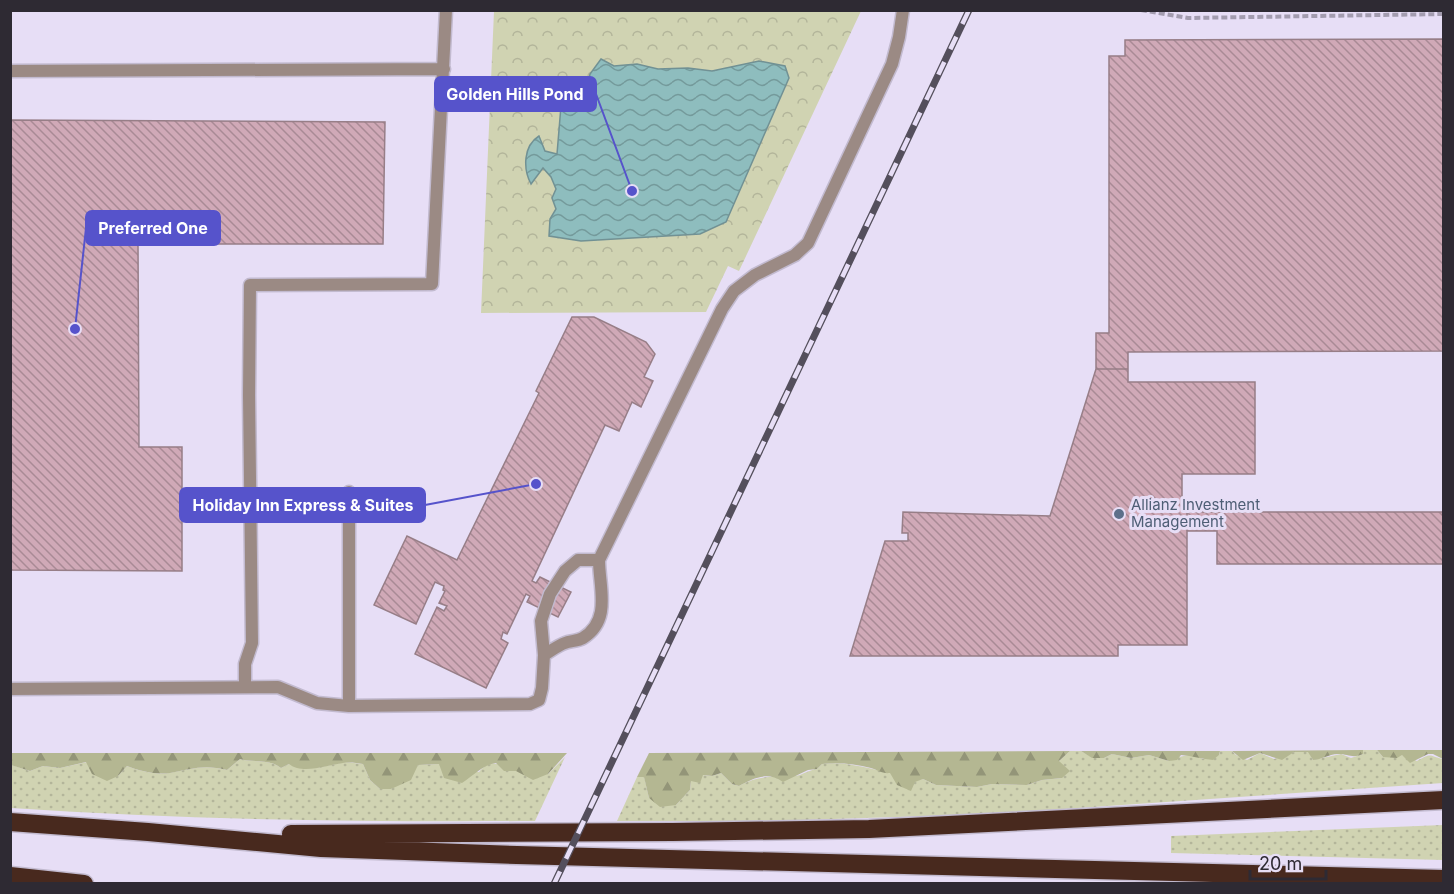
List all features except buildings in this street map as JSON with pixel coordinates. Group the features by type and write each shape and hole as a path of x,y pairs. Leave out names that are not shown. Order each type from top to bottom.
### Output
{"highway":[{"path":"148,832 322,835 857,829 1443,800"},
{"path":"10,822 321,848 1443,879"},
{"path":"10,876 84,884"}],"lane":[{"path":"245,687 245,664 252,644 250,285 432,284 446,10"},
{"path":"544,655 563,644 583,638 602,613 603,595 598,580 598,560 722,309 734,291 755,275 795,255 808,243 892,64 903,10"},
{"path":"10,71 444,69"},
{"path":"349,492 349,706"},
{"path":"10,689 278,687 317,703 349,706 530,704 538,700 542,688 544,655 541,621 550,594 565,571 578,560 598,560"}],"path":[{"path":"1141,10 1188,18 1443,14"}],"green space":[{"path":"494,11 861,11 739,271 728,266 706,312 481,313"},
{"path":"1363,750 1377,750 1383,757 1402,755 1417,761 1428,756 1443,759 1443,783 990,814 771,821 617,821 637,777 644,776 649,798 676,805 690,790 691,781 703,775 712,776 721,773 732,784 739,786 760,778 798,775 817,769 822,764 857,766 910,779 923,779 936,785 977,787 992,784 1027,785 1042,780 1062,778 1059,761 1070,751 1081,751 1093,758 1104,758 1112,754 1131,758 1149,755 1169,761 1186,756 1203,759 1219,755 1220,751 1232,751 1247,760 1260,753 1274,759 1294,752 1309,752 1313,760 1341,754 1351,758 1363,754"},
{"path":"1363,750 1363,754 1356,756 1334,754 1313,760 1308,752 1294,752 1282,760 1260,753 1243,760 1232,751"},
{"path":"1377,750 1443,750 1443,759 1428,754 1410,763 1402,755 1397,758 1383,757"},
{"path":"1070,751 1059,761 1070,771 1062,778 1042,780 1027,785 992,784 977,787 936,785 923,779 915,782 911,791 897,785 890,773 853,764 828,763 783,782 766,776 755,778 739,786 732,784 721,773 712,776 703,775 700,783 691,781 690,790 676,805 660,807 649,798 644,777 637,777 649,753"},
{"path":"1081,751 1220,751 1213,760 1181,755 1177,760 1169,761 1149,755 1131,758 1112,754 1104,758 1092,758"},
{"path":"11,753 567,753 548,774 533,780 516,771 504,771 496,763 483,768 462,783 444,778 439,764 418,765 411,780 391,789 380,789 370,780 363,764 356,763 301,769 289,764 281,768 266,762 240,759 227,770 204,767 170,773 148,772 127,766 118,776 107,781 92,774 86,762 60,768 43,766 30,771 11,765"},
{"path":"565,757 535,821 273,819 11,808 12,765 30,771 43,766 60,768 87,762 118,776 127,766 159,773 204,767 227,770 240,759 266,762 281,768 289,764 316,768 345,762 363,764 370,780 380,789 391,789 418,765 439,764 479,772 493,763 518,771 548,774"},
{"path":"1443,825 1443,860 1171,853 1171,836"}],"water":[{"path":"601,59 614,66 637,64 658,69 688,68 712,71 759,61 785,66 789,78 726,222 700,234 581,241 549,236 550,219 556,209 552,198 556,189 551,177 543,168 531,184 526,165 527,152 539,136 545,151 557,154 561,106 567,86 587,88 590,74"}],"railway":[{"path":"554,884 969,10"}],"place":[{"name":"Golden Hills Pond","path":"632,191"},
{"name":"Preferred One","path":"75,329"},
{"name":"Holiday Inn Express & Suites","path":"536,484"},
{"name":"Allianz Investment Management","path":"1119,514"}]}
